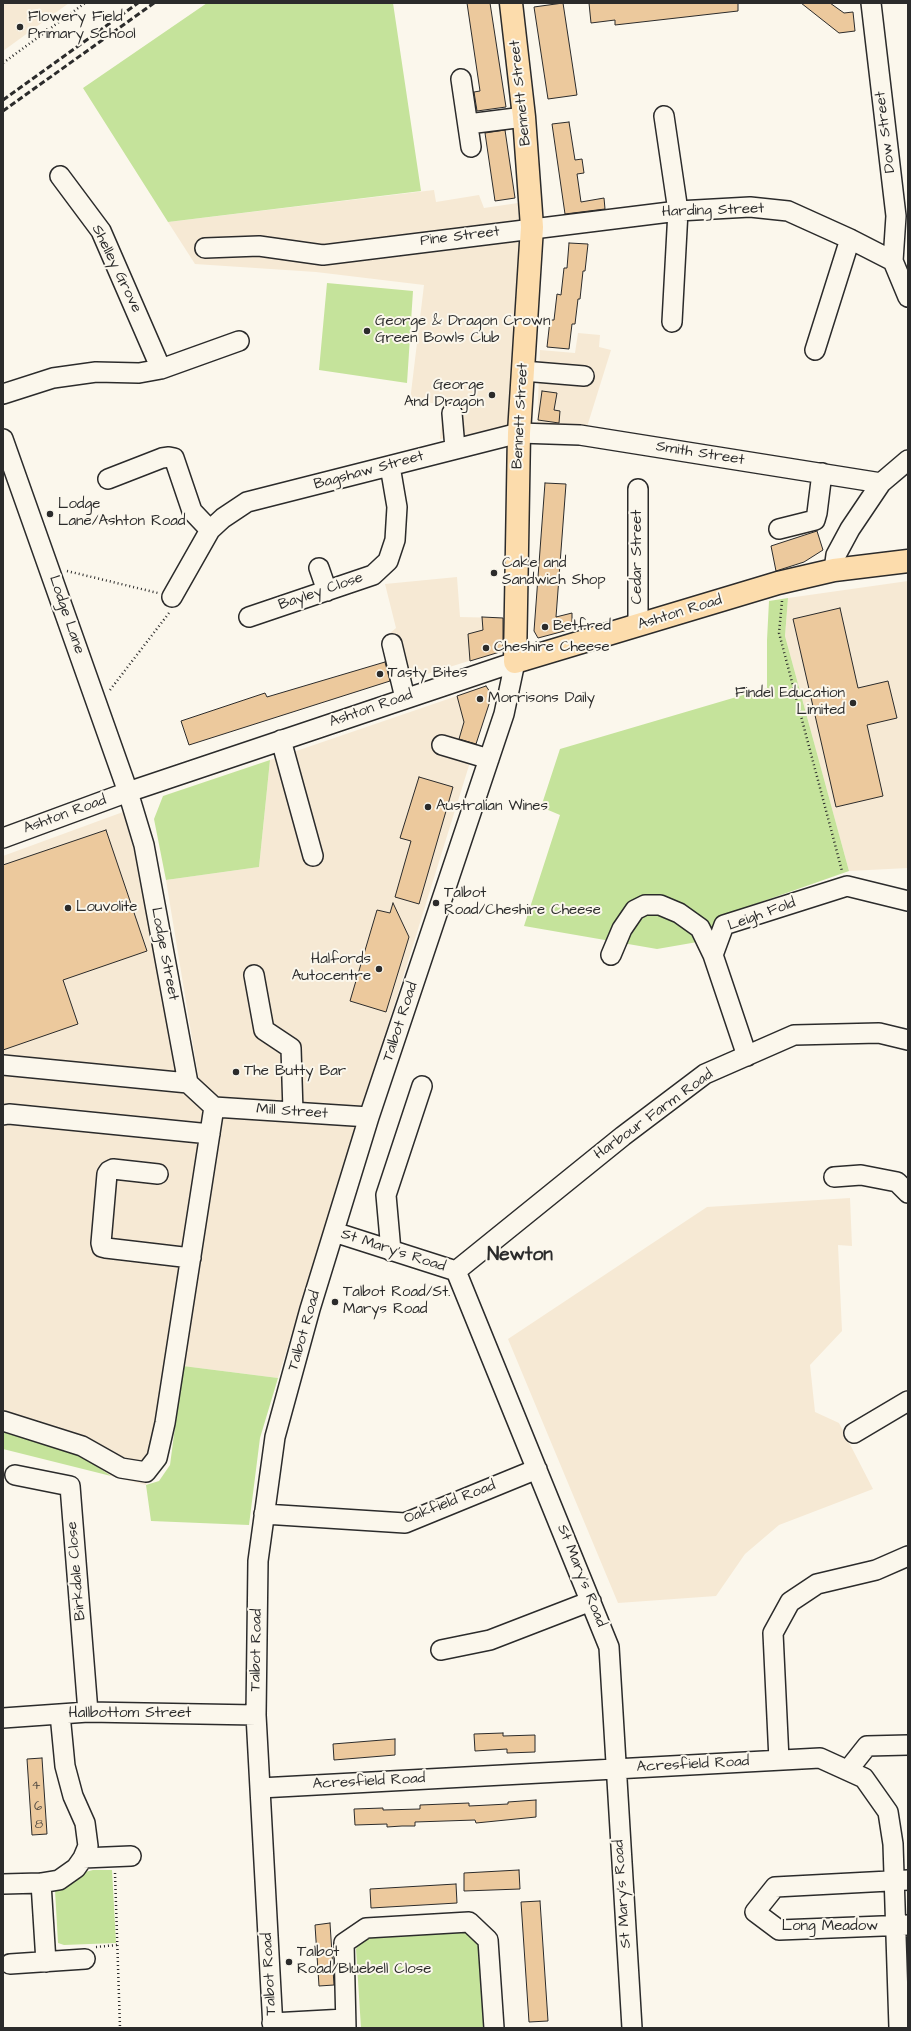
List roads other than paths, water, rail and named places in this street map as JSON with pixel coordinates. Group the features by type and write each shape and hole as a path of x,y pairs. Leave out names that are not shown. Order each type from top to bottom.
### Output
{"main road":[{"name":"Bennett Street","path":"511,3 524,117 532,227 519,433 515,662"},
{"name":"Ashton Road","path":"515,662 778,583 834,570 908,561"}],"street":[{"name":"Dow Street","path":"871,3 896,216 893,261"},
{"path":"461,79 471,147"},
{"path":"664,116 678,211 672,322"},
{"path":"468,124 524,117"},
{"name":"Shelley Grove","path":"60,176 101,231 161,369"},
{"name":"Harding Street","path":"532,227 678,211 750,207 788,211 850,239 893,261"},
{"name":"Pine Street","path":"205,248 259,246 323,254 532,227"},
{"path":"815,350 850,239"},
{"path":"893,261 904,278 908,297"},
{"path":"3,394 53,378 96,372 139,373 161,369 239,341"},
{"path":"523,371 584,376"},
{"path":"452,413 455,448"},
{"name":"Bagshaw Street","path":"217,524 247,502 519,433"},
{"name":"Smith Street","path":"519,433 580,435 881,483"},
{"name":"Lodge Lane","path":"3,439 128,792"},
{"path":"108,479 162,458 174,458 192,511 217,524 172,597"},
{"path":"834,570 836,555 850,529 881,483 908,460"},
{"name":"Bayley Close","path":"249,617 373,575 388,561 395,540 398,507 390,466"},
{"path":"779,529 815,520 818,510 822,473"},
{"name":"Cedar Street","path":"638,489 638,625"},
{"path":"319,568 327,591"},
{"path":"392,644 405,698"},
{"name":"Ashton Road","path":"3,838 128,792 515,662"},
{"name":"Talbot Road","path":"272,2026 256,1715 258,1561 275,1437 310,1309 369,1117 504,714 515,662"},
{"path":"281,740 313,856"},
{"path":"442,745 489,759"},
{"name":"Lodge Street","path":"128,792 144,845 188,1083"},
{"name":"Leigh Fold","path":"713,954 724,925 847,886 908,901"},
{"path":"611,955 622,929 634,910 645,905 660,905 679,913 700,928 713,954 747,1056"},
{"path":"254,975 264,1030 291,1048 293,1112"},
{"name":"Harbour Farm Road","path":"456,1271 622,1136 705,1074 794,1035 878,1033 908,1040"},
{"path":"3,1065 188,1083 214,1107 165,1423 157,1458 146,1472 121,1468 82,1446 3,1421"},
{"path":"391,1250 386,1195 422,1086"},
{"name":"Mill Street","path":"214,1107 369,1117"},
{"path":"3,1115 9,1114 210,1134"},
{"path":"158,1174 112,1169 109,1171 107,1174 101,1243 102,1247 191,1258"},
{"path":"834,1177 862,1175 897,1182 908,1194"},
{"name":"St Mary's Road","path":"334,1232 456,1271 609,1647 632,2028"},
{"path":"854,1433 908,1401"},
{"name":"Oakfield Road","path":"264,1514 405,1523 537,1469"},
{"name":"Birkdale Close","path":"15,1475 70,1486 88,1712"},
{"path":"779,1760 772,1633 790,1602 817,1584 876,1570 908,1556"},
{"path":"441,1650 490,1640 591,1601"},
{"name":"Hallbottom Street","path":"3,1718 88,1712 256,1715"},
{"path":"3,1884 41,1883 59,1880 76,1868 83,1858 88,1846 85,1823 64,1766 60,1714"},
{"path":"848,1770 867,1746 908,1745"},
{"name":"Acresfield Road","path":"260,1788 820,1758 864,1778 888,1812 901,1881 902,1926 899,2028"},
{"path":"83,1858 123,1856"},
{"name":"Long Meadow","path":"901,1881 775,1887 755,1912 779,1930 902,1926"},
{"path":"41,1883 46,1962"},
{"path":"272,2026 346,2023 344,1943 366,1928 469,1922 488,1940 494,2028"},
{"path":"10,1964 85,1959"}],"railway":[{"path":"3,100 138,3"},
{"path":"3,111 154,3"}],"place":[{"name":"Flowery Field Primary School","path":"20,27"},
{"name":"George & Dragon Crown Green Bowls Club","path":"367,331"},
{"name":"George And Dragon","path":"492,395"},
{"name":"Lodge Lane/Ashton Road","path":"50,514"},
{"name":"Cake and Sandwich Shop","path":"494,573"},
{"name":"Betfred","path":"545,627"},
{"name":"Cheshire Cheese","path":"486,648"},
{"name":"Tasty Bites","path":"380,674"},
{"name":"Morrisons Daily","path":"480,699"},
{"name":"Findel Education Limited","path":"853,703"},
{"name":"Australian Wines","path":"428,807"},
{"name":"Talbot Road/Cheshire Cheese","path":"436,903"},
{"name":"Louvolite","path":"68,908"},
{"name":"Halfords Autocentre","path":"379,969"},
{"name":"The Butty Bar","path":"236,1072"},
{"name":"Talbot Road/St. Marys Road","path":"335,1302"},
{"name":"Talbot Road/Bluebell Close","path":"289,1962"}],"district":[{"name":"Newton","path":"520,1256"}]}
